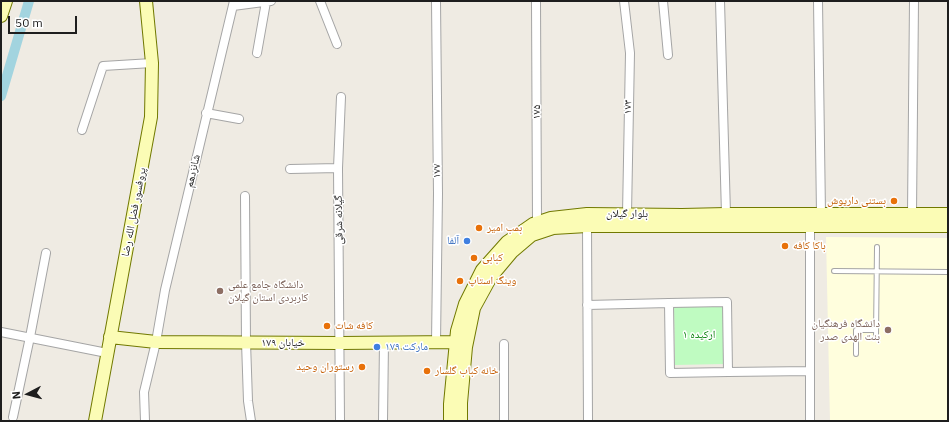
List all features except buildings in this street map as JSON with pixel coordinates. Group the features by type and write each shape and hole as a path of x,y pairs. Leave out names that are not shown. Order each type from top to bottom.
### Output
{"main road":[{"path":"1,16 6,1"},
{"name":"پروفسور فضل الله رضا","path":"95,421 151,118 152,63 146,1"},
{"name":"بلوار گیلان","path":"450,421 450,404 457,331 465,304 482,270 507,242 532,224 550,218 587,214 948,214"},
{"name":"بلوار گیلان","path":"461,421 461,403 468,335 474,308 491,276 512,252 532,235 553,228 587,226 948,226"},
{"name":"خیابان ۱۷۹","path":"110,337 156,342 456,342"}],"street":[{"path":"233,4 269,1 257,53"},
{"path":"320,1 337,44"},
{"name":"۱۷۷","path":"436,1 438,194 436,342"},
{"name":"۱۷۵","path":"536,1 537,222"},
{"name":"۱۷۳","path":"624,1 630,53 627,214"},
{"path":"663,1 668,55"},
{"path":"720,1 726,214"},
{"path":"818,1 821,214"},
{"path":"912,213 914,1"},
{"name":"شانزدهم","path":"145,421 144,392 156,342 165,290 233,4"},
{"path":"82,130 103,66 152,63"},
{"name":"گیلانه شرقی","path":"340,97 338,168 340,421"},
{"path":"206,113 239,119"},
{"path":"290,169 338,168"},
{"path":"245,196 246,342 248,401 251,421"},
{"path":"587,226 588,421"},
{"path":"810,226 810,421"},
{"path":"13,417 46,253"},
{"path":"588,305 727,302 728,372"},
{"path":"669,303 670,373 810,370"},
{"path":"1,332 107,353"},
{"path":"383,421 384,342"},
{"path":"504,344 504,421"}],"lane":[{"path":"876,336 877,247"},
{"path":"834,271 948,272"},
{"path":"856,354 856,330 876,330"}],"shaded area":[{"name":"دانشگاه فرهنگیان بنت الهدی صدر","path":"826,237 948,238 948,421 830,421"}],"green space":[{"name":"ارکیده ۱","path":"723,305 724,364 675,365 674,306"}],"waterway":[{"path":"1,96 29,1"}],"place":[{"name":"بستنی داریوش","path":"894,201"},
{"name":"بمب امیر","path":"479,228"},
{"name":"آلفا","path":"467,241"},
{"name":"باکا کافه","path":"785,246"},
{"name":"کبابی","path":"474,258"},
{"name":"وینگ استاپ","path":"460,281"},
{"name":"دانشگاه جامع علمی کاربردی استان گیلان","path":"220,291"},
{"name":"کافه شات","path":"327,326"},
{"name":"دانشگاه فرهنگیان بنت الهدی صدر","path":"888,330"},
{"name":"۱۷۹ مارکت","path":"377,347"},
{"name":"رستوران وحید","path":"362,367"},
{"name":"خانه کباب گلسار","path":"427,371"}]}
